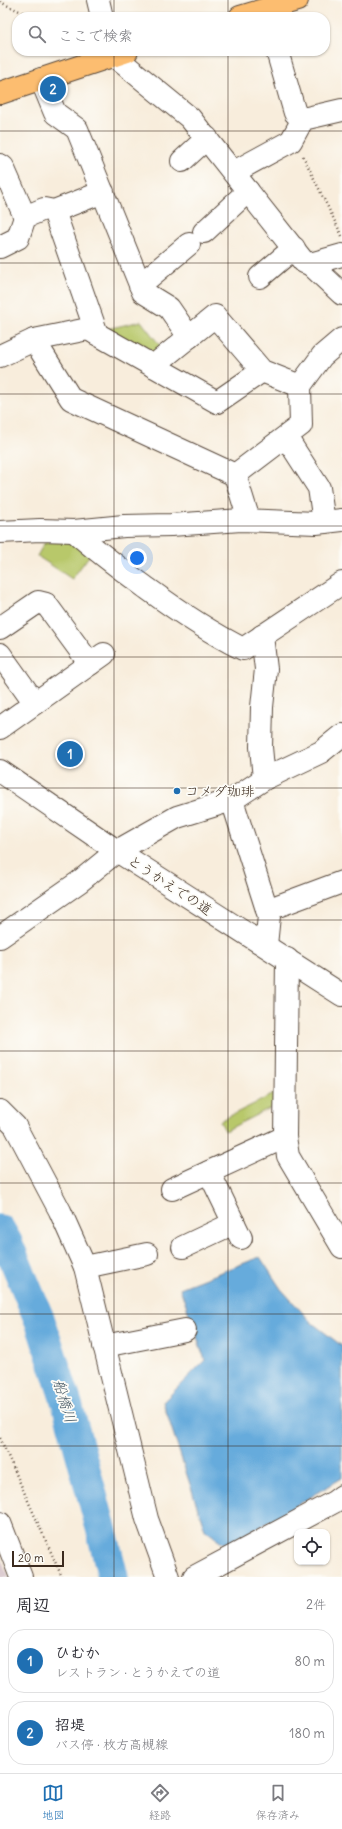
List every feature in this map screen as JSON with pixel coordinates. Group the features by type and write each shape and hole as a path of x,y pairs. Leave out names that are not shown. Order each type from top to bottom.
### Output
{"main road":[{"path":"268,12 297,0"},
{"path":"0,93 106,56"}],"street":[{"path":"98,0 101,12"},
{"path":"121,56 190,118 304,262 310,264 342,294"},
{"path":"278,56 295,113 302,119"},
{"path":"41,79 55,113 77,129 144,292 169,308 189,337"},
{"path":"302,119 342,110"},
{"path":"234,172 291,141 302,119"},
{"path":"182,161 206,138"},
{"path":"0,165 3,167 25,218 18,238 0,248"},
{"path":"140,285 196,238 248,190"},
{"path":"25,218 44,209 54,211 103,192"},
{"path":"54,211 96,334"},
{"path":"260,278 294,248"},
{"path":"310,264 342,255"},
{"path":"153,366 215,316 262,371 300,386"},
{"path":"0,356 34,340 88,329 217,402 262,371"},
{"path":"34,340 71,399 235,475 249,520"},
{"path":"235,475 301,425 300,386 322,356 338,348"},
{"path":"0,532 40,530 74,531 124,526 171,525 249,520 333,521 319,488 286,437"},
{"path":"74,531 105,558 175,609 221,638 243,649 342,584"},
{"path":"0,628 38,602 46,604 97,659 0,728"},
{"path":"262,636 266,669 262,707 261,746 264,779"},
{"path":"0,654 35,702"},
{"path":"0,938 79,882 118,851 177,817 232,800 264,779 321,752 342,735"},
{"name":"とうかえでの道","path":"0,771 118,851 342,995"},
{"path":"232,800 269,916 266,945"},
{"path":"267,910 342,882"},
{"path":"287,959 285,1137 288,1156 342,1247"},
{"path":"0,1111 14,1126 60,1211 85,1267 147,1519 168,1577"},
{"path":"172,1189 285,1137"},
{"path":"183,1247 237,1230 209,1172"},
{"path":"85,1267 147,1254"},
{"path":"104,1346 186,1330"},
{"path":"194,1577 334,1502 342,1496"},
{"path":"0,1523 21,1577"}],"path":[{"path":"0,2 21,12"},
{"path":"291,141 298,145 342,236"},
{"path":"0,1438 62,1577"}],"shaded area":[{"path":"0,1554 9,1577 0,1577"}],"green space":[{"path":"141,321 162,348 150,357 103,330"},
{"path":"50,533 71,534 92,552 72,579 37,556"},
{"path":"278,1092 278,1104 225,1131 220,1121"}],"water":[{"path":"260,1257 281,1289 311,1322 342,1346 342,1478 278,1517 226,1545 205,1530 163,1402 205,1360 180,1288"}],"waterway":[{"name":"船橋川","path":"0,1230 7,1242 40,1321 67,1404 113,1577"}],"place":[{"name":"招堤","path":"53,89"},
{"name":"ひむか","path":"70,754"},
{"name":"コメダ珈琲","path":"177,791"}]}
